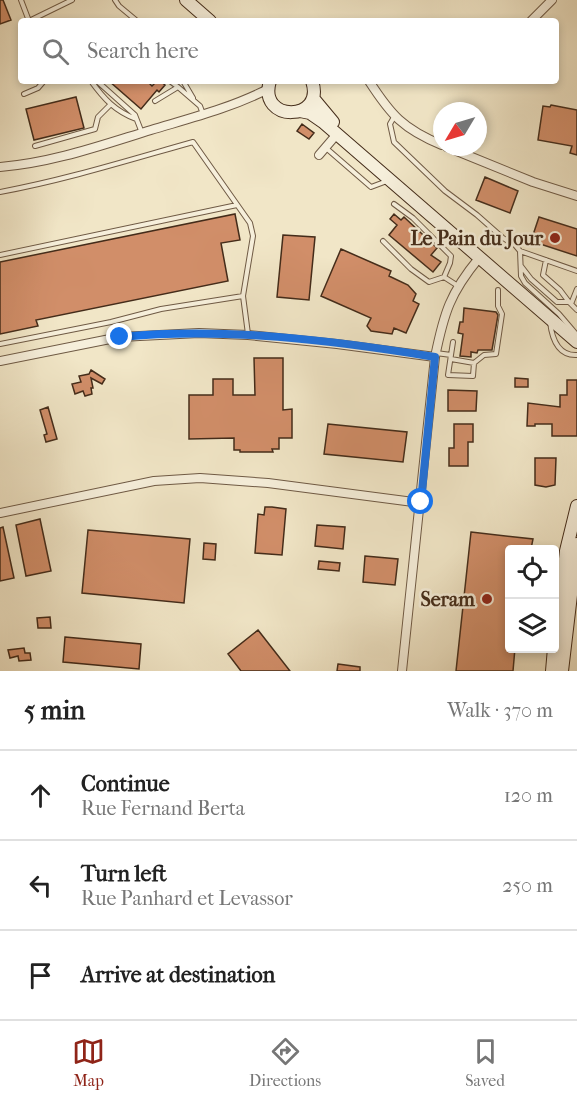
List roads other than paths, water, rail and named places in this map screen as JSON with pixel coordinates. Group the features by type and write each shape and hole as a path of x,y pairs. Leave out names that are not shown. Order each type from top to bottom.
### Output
{"main road":[{"path":"186,0 207,18"},
{"path":"269,87 281,110 287,112 306,108 313,98 314,84"},
{"path":"313,98 327,117 577,336"},
{"path":"300,111 316,117 337,134 550,319 577,336"},
{"path":"559,607 566,550 577,506"},
{"path":"562,671 577,544"},
{"path":"552,671 554,653"}],"street":[{"path":"534,18 552,0"},
{"path":"371,84 394,117 422,137 433,141"},
{"path":"0,167 43,160 142,133 244,102 269,87"},
{"path":"322,151 337,134"},
{"path":"469,156 533,182 577,196"},
{"path":"402,671 435,355 445,311 458,286 479,258"},
{"path":"0,361 120,337 160,333 248,335 435,355"},
{"path":"0,513 154,481 200,478 268,483 421,502"}],"lane":[{"path":"21,0 28,18"},
{"path":"35,18 72,0"},
{"path":"116,0 119,6 133,18"},
{"path":"24,94 41,84"},
{"path":"93,84 110,105 137,119"},
{"path":"100,84 135,115 142,133"},
{"path":"174,84 200,106 203,114"},
{"path":"185,84 195,102"},
{"path":"155,101 178,87"},
{"path":"35,146 95,129 98,117 110,105"},
{"path":"394,117 390,124 394,142 445,190 502,238 515,245 520,251 577,271"},
{"path":"0,192 75,176 193,142 250,224 253,236 243,296 248,335"},
{"path":"322,151 371,188 390,180"},
{"path":"383,241 411,269 429,282 444,277 451,255 413,218 394,204"},
{"path":"0,255 237,205"},
{"path":"520,251 521,276 525,283 559,314 577,336"},
{"path":"546,260 543,275 577,310"},
{"path":"521,265 531,279 557,302 570,303"},
{"path":"444,277 458,286"},
{"path":"570,303 577,289"},
{"path":"435,355 474,363 484,356 496,354 502,314 498,306 498,290"},
{"path":"0,344 111,322 161,309 243,296"},
{"path":"550,319 552,335 559,349 569,356 577,356"},
{"path":"453,342 448,375 473,376 474,363"}],"place":[{"name":"Le Pain du Jour","path":"555,238"},
{"name":"Seram","path":"487,599"}]}
